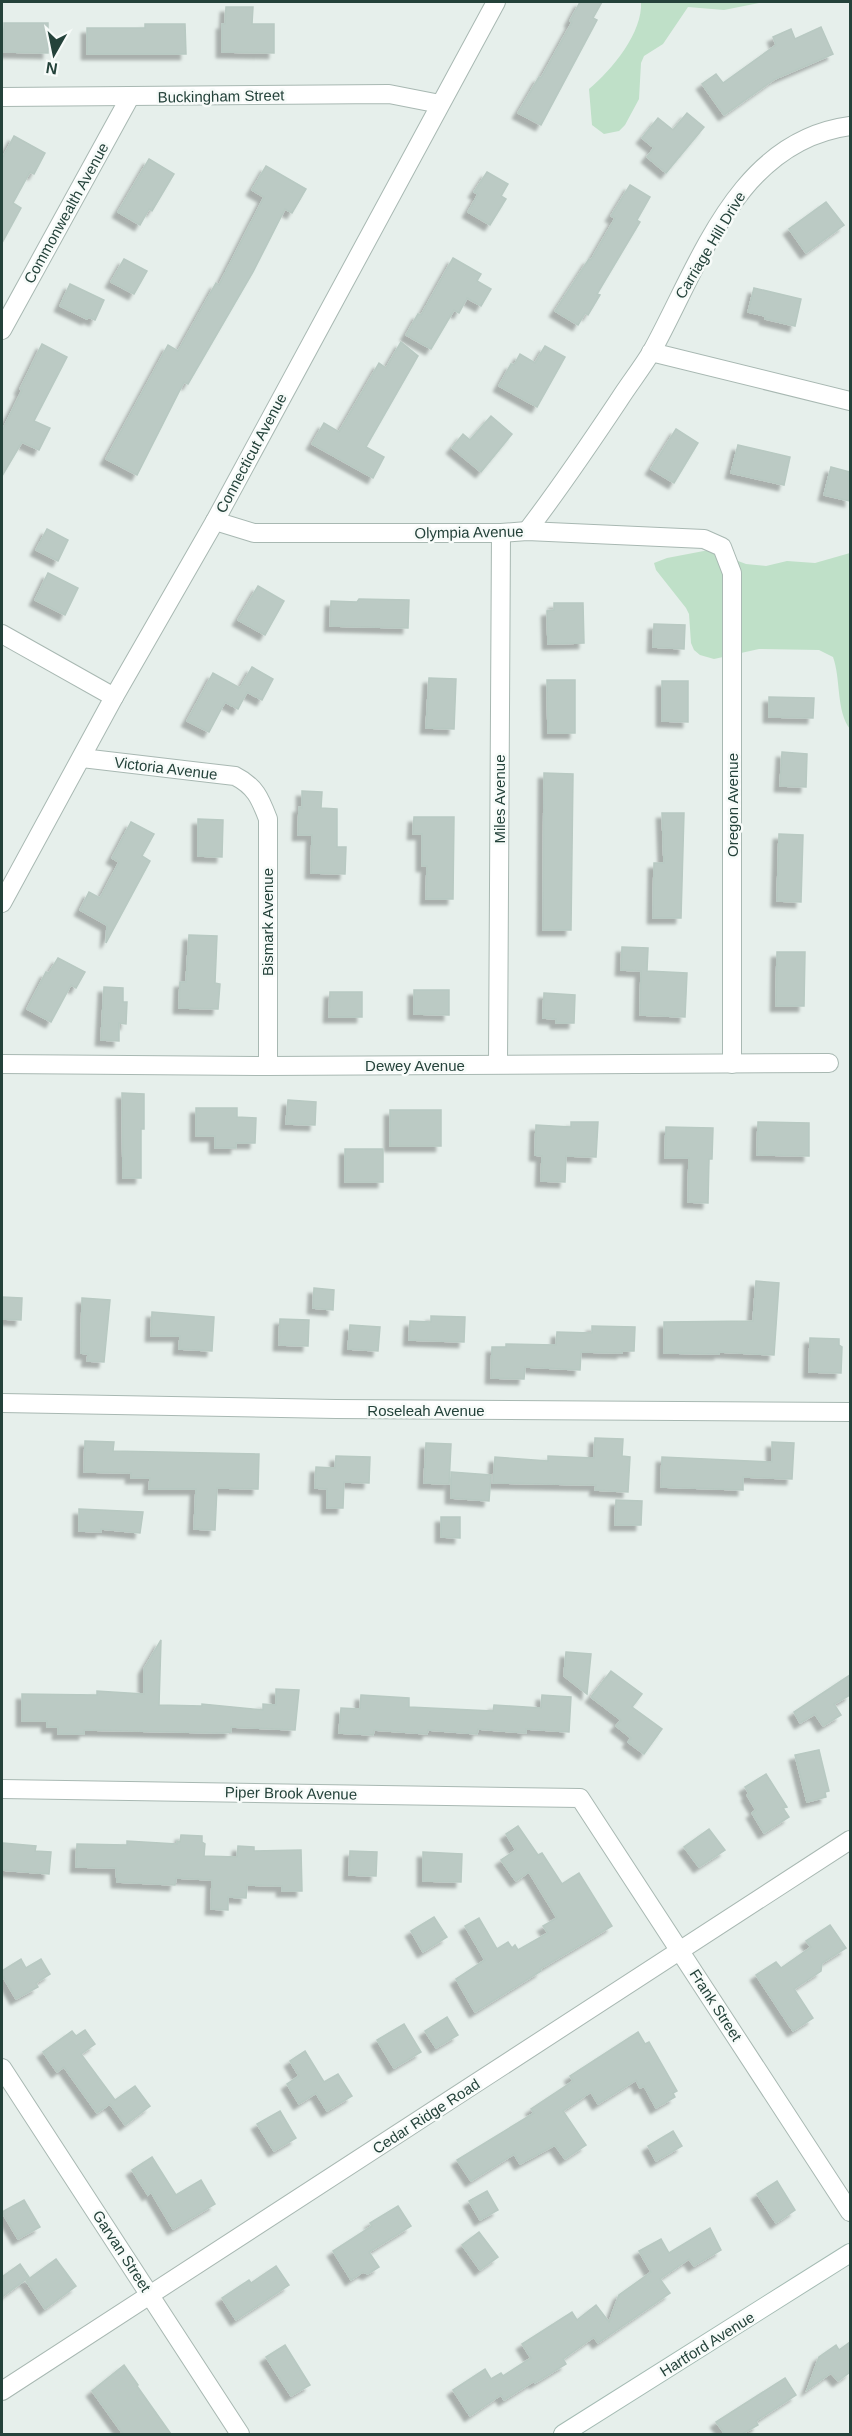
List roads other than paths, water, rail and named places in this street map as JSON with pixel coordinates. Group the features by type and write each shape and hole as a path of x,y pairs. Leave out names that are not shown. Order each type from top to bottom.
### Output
{"street":[{"name":"Connecticut Avenue","path":"2,903 215,520 496,2"},
{"name":"Buckingham Street","path":"2,97 389,94 440,104"},
{"name":"Commonwealth Avenue","path":"2,330 130,97"},
{"name":"Carriage Hill Drive","path":"527,531 568,477 651,352 689,275 730,207 751,178 779,153 815,133 850,126"},
{"path":"651,352 850,401"},
{"name":"Olympia Avenue","path":"215,520 254,532 501,533 527,531 704,539 722,548"},
{"name":"Miles Avenue","path":"498,1064 501,533"},
{"name":"Oregon Avenue","path":"722,548 732,573 732,1064"},
{"path":"2,634 114,698"},
{"name":"Victoria Avenue","path":"82,758 235,776 248,783"},
{"name":"Bismark Avenue","path":"248,783 260,798 268,819 268,1066"},
{"name":"Dewey Avenue","path":"2,1064 268,1066 830,1063"},
{"name":"Roseleah Avenue","path":"2,1403 336,1409 850,1412"},
{"name":"Piper Brook Avenue","path":"2,1789 580,1798"},
{"name":"Frank Street","path":"580,1798 850,2212"},
{"name":"Cedar Ridge Road","path":"2,2391 681,1952 850,1840"},
{"name":"Garvan Street","path":"2,2068 240,2434"},
{"name":"Hartford Avenue","path":"563,2434 850,2253"}]}
